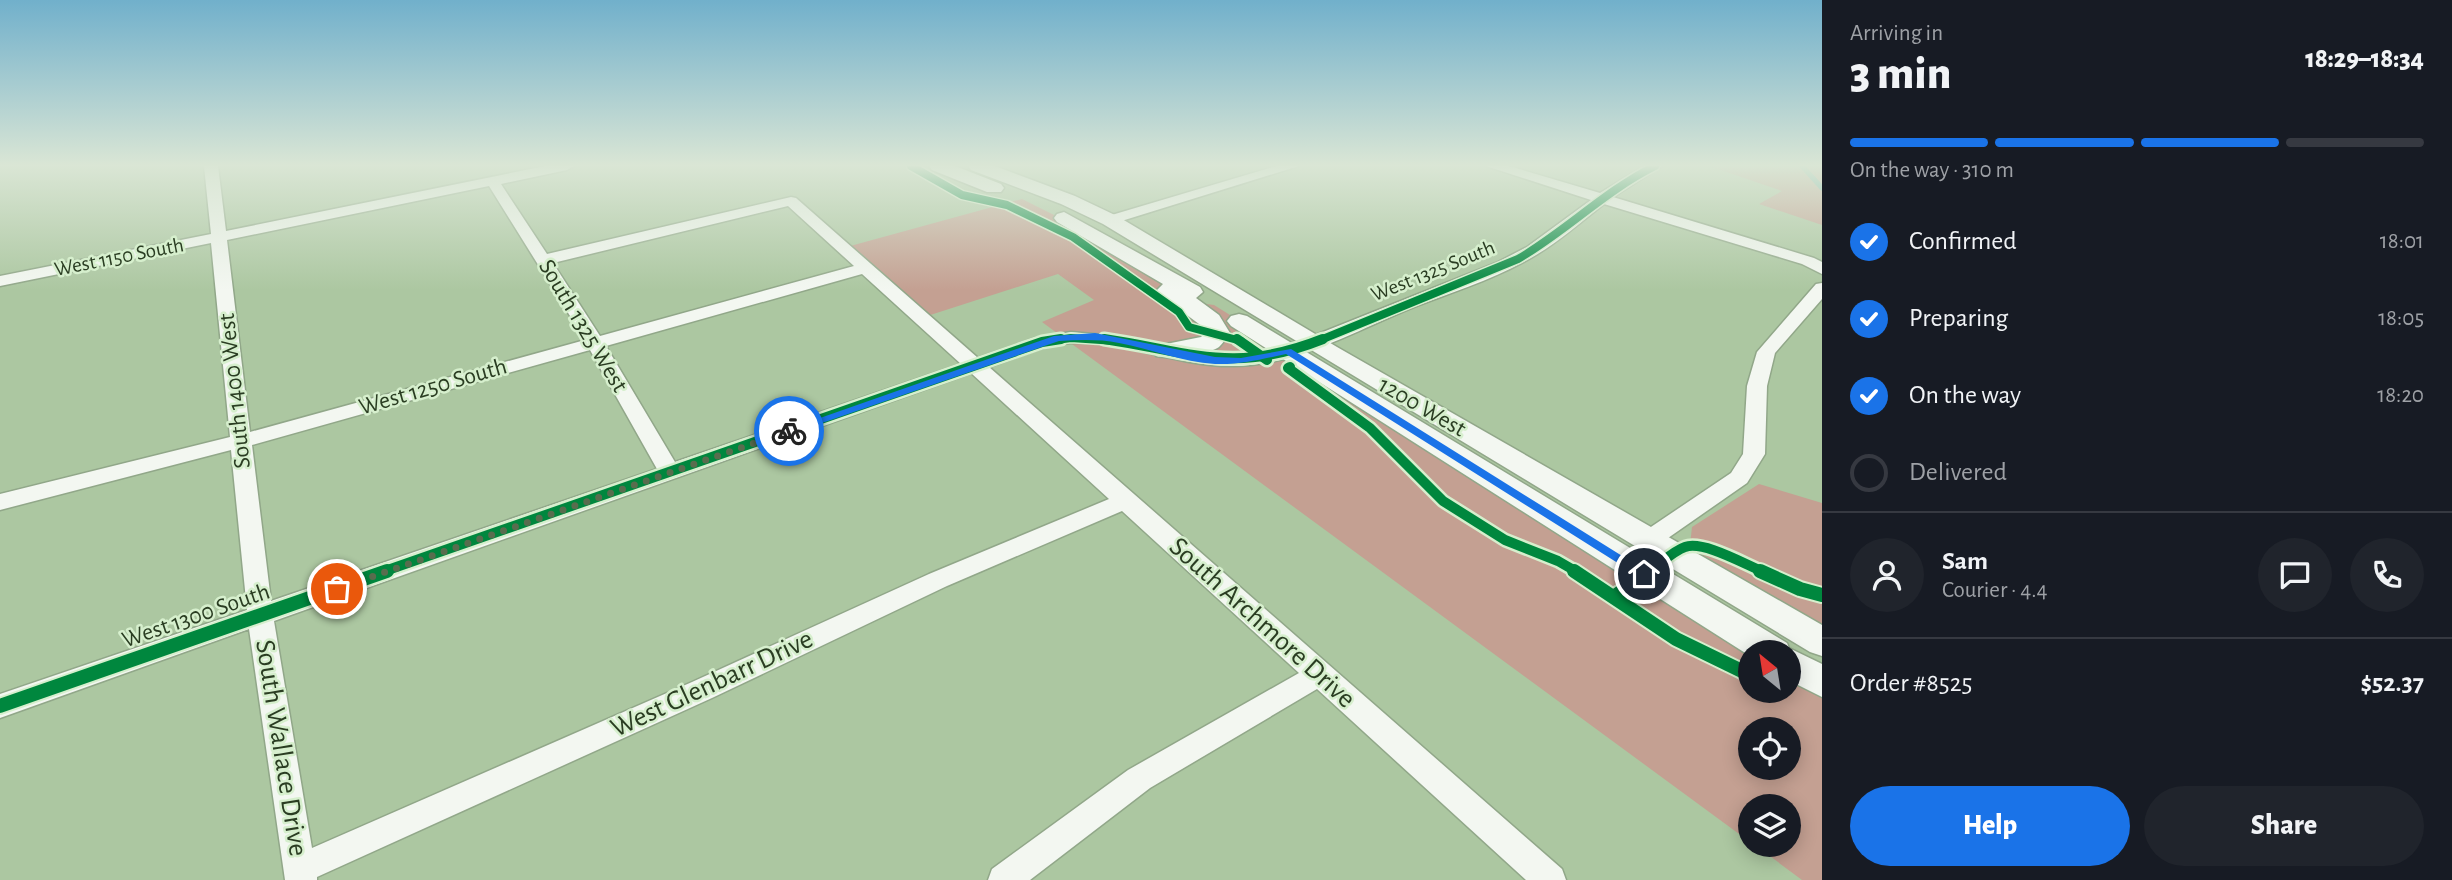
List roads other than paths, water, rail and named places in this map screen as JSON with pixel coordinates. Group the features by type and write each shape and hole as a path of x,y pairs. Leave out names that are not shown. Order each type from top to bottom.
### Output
{"street":[{"name":"South 1400 West","path":"216,207 260,615"},
{"name":"West 1150 South","path":"0,281 365,207"},
{"name":"South 1325 West","path":"509,207 594,342 670,473"},
{"name":"South Archmore Drive","path":"543,260 765,207"},
{"name":"South Archmore Drive","path":"798,207 1550,880"},
{"name":"1200 West","path":"1037,207 1073,222 1135,260 1299,346 1650,540 1822,642"},
{"name":"1200 West","path":"1083,207 1110,220 1299,346 1754,640"},
{"path":"1110,220 1154,207"},
{"name":"West 1325 South","path":"1299,346 1531,251 1592,207"},
{"path":"1630,207 1808,261 1822,268"},
{"path":"1135,260 1217,328 1218,333 1209,343 1165,351"},
{"name":"West 1250 South","path":"0,502 241,442 866,268"},
{"path":"1650,540 1739,478 1754,454 1758,386 1766,352 1822,288"},
{"name":"West 1300 South","path":"0,706 1042,342 1073,336 1118,340 1215,360 1241,361 1299,346"},
{"name":"West Glenbarr Drive","path":"300,874 937,580 1126,501"},
{"name":"South Wallace Drive","path":"260,615 300,874"},
{"path":"1801,670 1822,682"},
{"path":"1004,880 1139,779 1319,675"}]}
